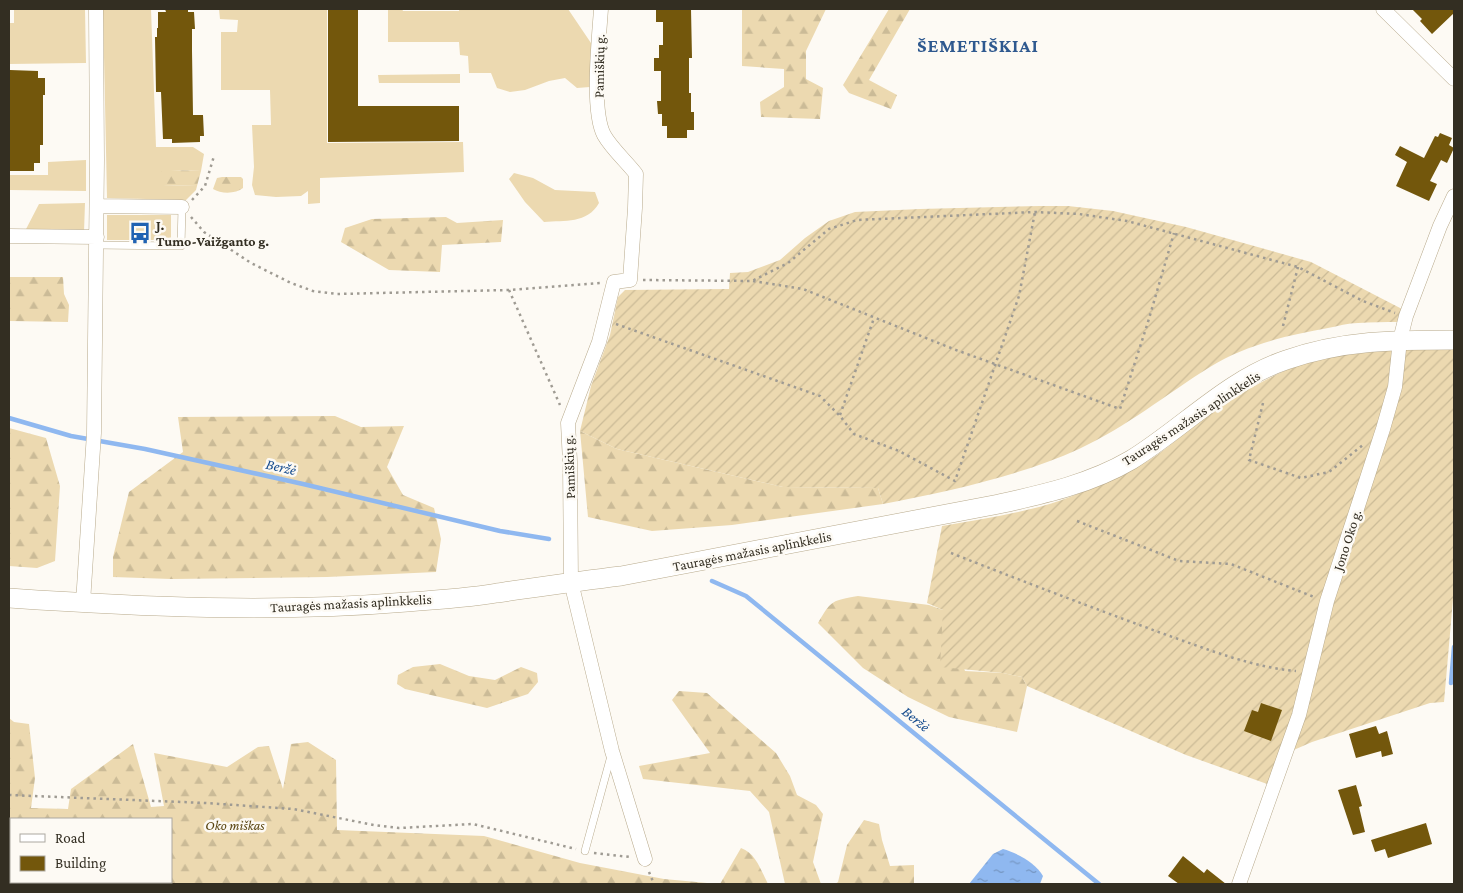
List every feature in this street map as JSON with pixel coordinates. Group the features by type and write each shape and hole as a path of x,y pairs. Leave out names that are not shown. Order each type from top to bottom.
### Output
{"main road":[{"name":"Tauragės mažasis aplinkkelis","path":"9,598 83,603 234,608 335,607 496,594 621,576 1059,491 1130,461 1251,376 1285,360 1325,348 1367,341 1454,340"}],"street":[{"path":"83,603 94,451 97,206 96,9"},
{"name":"Pamiškių g.","path":"601,9 598,61 598,119 604,135 636,174 636,208 630,280"},
{"path":"1383,9 1454,78"},
{"name":"Jono Oko g.","path":"1239,884 1298,715 1327,601 1383,430 1395,387 1400,340 1406,316 1440,226 1454,196"},
{"path":"97,206 182,207"},
{"path":"9,236 96,241"},
{"path":"614,282 630,280"},
{"name":"Pamiškių g.","path":"614,282 605,321 590,368 568,423 571,582 612,751 645,859"}],"lane":[{"path":"96,241 181,246 182,207"},
{"path":"585,851 612,751"}],"path":[{"path":"214,156 205,186 196,198 182,207 204,232 250,263 291,283 313,291 336,294 509,290 614,282"},
{"path":"752,281 788,263 829,229 857,220 1035,212 1079,214 1118,220 1174,233 1298,267 1363,301 1406,316"},
{"path":"605,321 820,396 840,416 854,434 898,451 955,481 1019,296 1035,212"},
{"path":"630,280 752,281 803,289 996,365 1120,409 1174,233"},
{"path":"1283,326 1298,267"},
{"path":"509,290 568,423"},
{"path":"840,416 874,318"},
{"path":"1263,403 1249,460 1301,478 1329,472 1383,430"},
{"path":"1077,521 1179,561 1230,564 1327,601"},
{"path":"950,553 1085,605 1219,653 1274,669 1310,672"},
{"path":"9,795 293,809 399,828 474,824 585,851 645,859"}],"green space":[{"path":"14,9 85,9 86,63 9,64 9,23 14,23"},
{"path":"103,9 151,9 156,147 193,147 204,154 201,171 171,170 163,185 197,186 196,190 186,200 107,198"},
{"path":"219,9 327,9 327,143 463,142 464,172 320,178 320,203 308,204 308,191 301,196 276,197 255,195 252,185 254,167 252,125 271,125 270,90 221,90 221,32 237,32 238,20 220,19"},
{"path":"388,9 402,9 403,11 459,11 459,9 568,9 591,43 590,87 577,88 565,78 549,81 525,90 510,92 497,88 491,73 469,73 468,56 460,55 459,42 388,42"},
{"path":"742,9 826,9 806,51 806,79 823,88 820,119 761,117 760,102 784,87 784,69 742,66"},
{"path":"889,9 910,9 869,80 897,95 891,109 849,93 843,85"},
{"path":"460,74 460,83 379,83 378,75"},
{"path":"86,160 86,191 9,190 9,175 48,175 48,162"},
{"path":"162,171 201,171 197,186 162,185 159,174"},
{"path":"514,173 533,178 555,190 595,192 599,203 594,210 582,218 544,222 525,202 509,179"},
{"path":"241,177 243,179 243,188 228,193 213,189 217,178"},
{"path":"85,203 84,232 24,233 39,204"},
{"path":"1068,206 1113,211 1186,227 1311,262 1402,309 1399,322 1347,324 1298,334 1252,347 1223,359 1114,430 1079,449 1032,468 958,488 883,504 878,488 783,487 617,449 580,431 591,386 610,335 618,297 625,290 729,289 730,273 748,272 780,260 805,238 829,221 855,212"},
{"path":"107,215 171,215 171,240 107,240"},
{"path":"446,217 457,223 503,220 501,242 442,245 440,272 389,270 341,242 345,228 372,219"},
{"path":"9,277 63,277 64,294 69,305 68,322 9,321"},
{"path":"1454,348 1454,588 1444,702 1430,703 1312,742 1280,756 1270,785 1186,755 1027,686 1022,677 1003,673 940,667 943,610 927,603 942,526 1043,506 1091,489 1147,461 1213,411 1238,395 1280,373 1308,362 1338,355 1372,351"},
{"path":"335,416 361,427 404,426 387,467 403,495 434,508 441,539 436,572 327,577 171,579 113,577 113,557 129,492 183,452 178,417"},
{"path":"9,428 46,438 60,486 55,561 37,568 9,566"},
{"path":"580,431 617,449 783,487 878,488 883,504 732,525 652,531 588,517"},
{"path":"858,596 929,605 943,610 965,671 1003,673 1022,677 1027,686 1017,732 949,717 908,697 863,668 818,623 826,609 834,602"},
{"path":"440,664 469,676 495,680 521,667 537,673 538,682 528,694 487,708 405,689 397,684 398,675 413,667"},
{"path":"679,691 707,693 776,753 790,776 797,795 816,805 823,814 813,862 821,884 785,884 769,812 750,791 643,779 639,766 710,753 672,700"},
{"name":"Oko miškas","path":"9,718 14,722 29,724 35,778 31,808 68,809 71,789 133,744 151,807 164,806 154,753 227,767 258,747 269,746 283,789 291,744 308,742 336,760 337,830 484,836 580,863 664,879 718,884 9,884"},
{"path":"864,820 879,824 890,866 914,865 914,884 835,884 838,882 847,845"},
{"path":"741,848 754,858 768,884 720,884"}],"water":[{"path":"1003,849 1020,856 1036,867 1043,876 1040,884 969,884 993,854"}],"building":[{"path":"165,9 188,9 188,12 194,12 195,29 192,29 193,115 203,115 204,136 200,136 200,142 172,143 172,139 163,139 161,92 156,92 155,37 157,37 158,12 166,12"},
{"path":"328,9 358,9 358,106 459,106 459,141 328,142"},
{"path":"656,9 691,9 692,58 689,58 689,93 691,93 691,112 694,112 694,130 687,130 687,138 667,138 667,126 662,126 662,114 658,114 657,101 661,101 661,71 654,71 654,58 659,58 659,45 663,45 663,22 656,22"},
{"path":"1412,9 1454,9 1454,13 1432,34 1420,21 1422,19"},
{"path":"10,70 38,71 38,78 45,78 43,145 40,145 40,163 34,163 34,171 10,171"},
{"path":"1440,133 1452,138 1449,145 1454,148 1447,163 1441,160 1430,181 1437,184 1429,201 1396,186 1407,162 1395,155 1400,146 1424,158 1435,136 1438,137"},
{"path":"1261,703 1282,710 1271,741 1244,731 1252,710 1258,712"},
{"path":"1376,726 1379,734 1387,731 1393,754 1382,757 1381,751 1356,758 1349,734"},
{"path":"1356,785 1362,806 1359,807 1365,832 1353,835 1338,790"},
{"path":"1426,823 1432,844 1388,858 1385,849 1375,852 1371,840"},
{"path":"1183,856 1204,873 1207,869 1226,884 1179,884 1168,876"}],"waterway":[{"name":"Beržė","path":"9,418 71,436 145,449 500,531 549,539"},
{"name":"Beržė","path":"712,581 746,596 1099,884"},
{"path":"1451,683 1454,647"}],"place":[{"name":"J. Tumo-Vaižganto g.","path":"140,233"}],"district":[{"name":"ŠEMETIŠKIAI","path":"978,45"}]}
